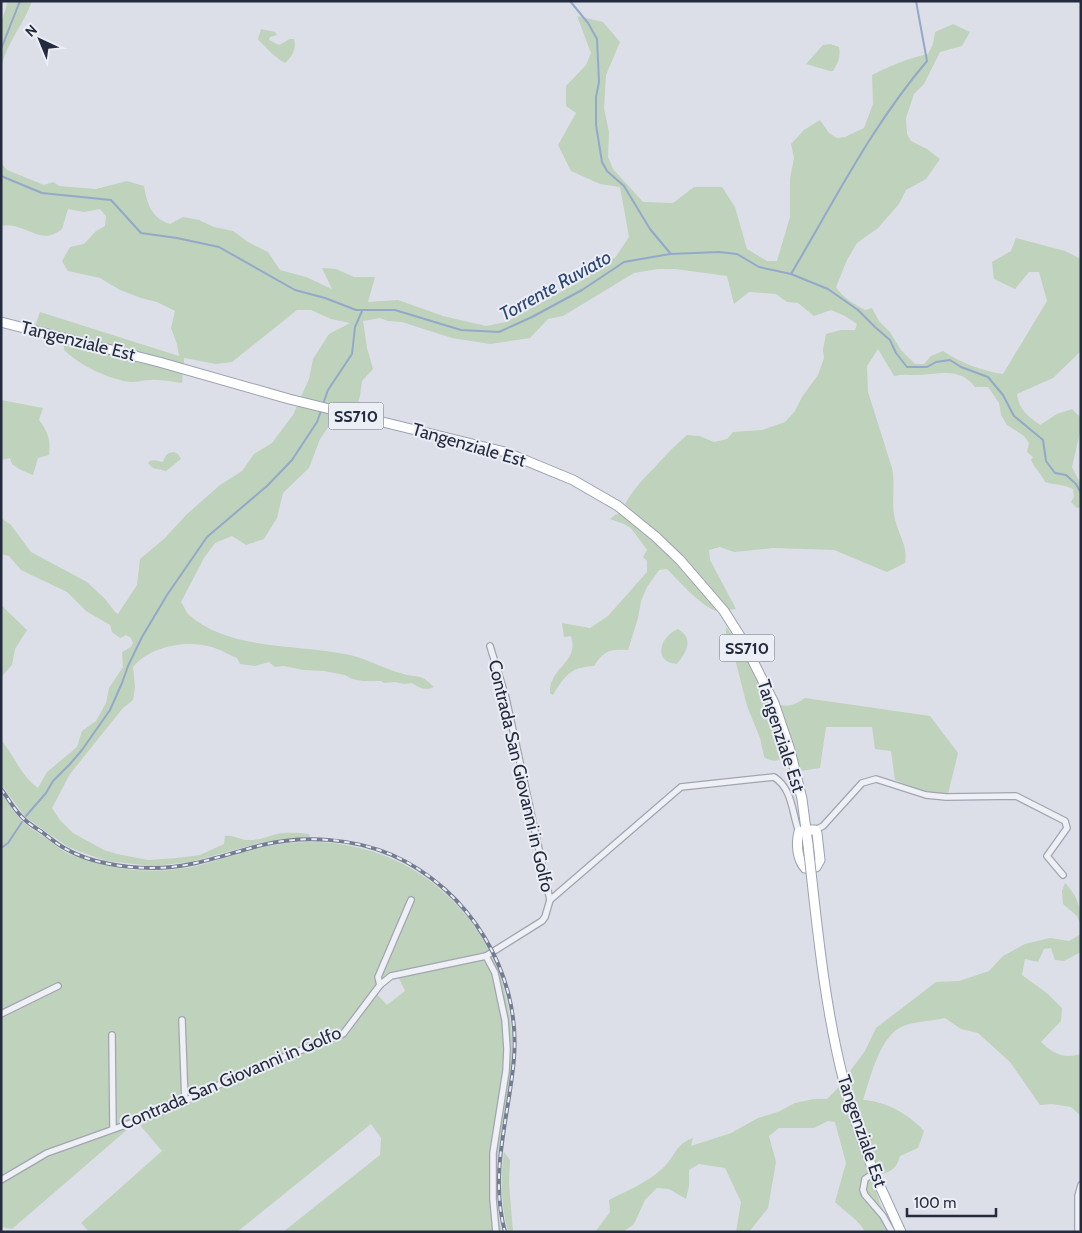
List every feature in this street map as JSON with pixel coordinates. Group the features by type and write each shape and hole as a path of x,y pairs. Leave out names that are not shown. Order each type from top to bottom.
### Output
{"main road":[{"name":"Tangenziale Est","path":"1,322 209,376 289,399 505,452 573,480 618,506 656,537 680,560 724,611 743,641 774,702 797,780 808,845 824,978 844,1082 874,1173 902,1232"}],"street":[{"name":"Contrada San Giovanni in Golfo","path":"1,1180 47,1153 185,1102 253,1069 343,1034 380,985 391,976 486,956 502,948 546,917 550,900 512,722 490,646"},
{"path":"550,900 681,787 774,777 784,785 806,831 823,826 862,783 876,779 926,795 946,797 1016,796 1065,821 1067,828 1047,856 1063,875"},
{"path":"380,985 378,977 411,900"},
{"path":"486,956 495,973 503,1010 507,1050 506,1071 493,1153 492,1192 496,1232"},
{"path":"1,1014 58,986"},
{"path":"182,1020 185,1102"},
{"path":"112,1035 113,1129"},
{"path":"874,1173 865,1179 865,1195 883,1216 892,1232"},
{"path":"1078,1232 1078,1196 1081,1185"}],"green space":[{"path":"8,1 32,1 25,18 7,49 1,67 1,23"},
{"path":"577,16 603,22 620,42 606,75 604,108 609,132 608,157 613,169 643,202 673,203 694,187 722,187 735,207 747,249 767,261 777,261 790,217 790,179 794,158 791,144 804,130 820,120 829,133 837,138 845,137 864,128 873,104 872,75 899,63 928,54 933,44 935,32 953,24 970,32 962,46 940,52 924,84 914,94 906,118 907,134 911,141 927,149 940,159 926,179 906,190 899,204 878,228 857,243 847,260 836,287 845,298 865,310 872,308 879,321 890,332 901,350 915,364 924,364 931,356 943,351 972,366 1003,374 1047,301 1039,272 1029,272 1015,289 994,279 992,262 1011,251 1016,238 1065,251 1081,259 1081,351 1053,378 1017,394 1022,408 1040,425 1057,414 1072,409 1081,418 1081,428 1072,467 1081,485 1081,507 1077,508 1071,502 1074,497 1073,489 1045,482 1031,460 1033,457 1027,452 1029,443 1024,436 1007,425 1001,415 999,403 988,387 975,387 962,376 948,373 894,376 878,349 867,366 868,392 892,468 894,516 905,547 905,563 887,572 834,550 773,548 734,552 720,547 709,550 710,560 736,609 727,610 683,557 625,504 642,481 687,435 699,436 714,442 727,439 733,432 762,430 785,422 795,411 802,397 818,375 824,358 823,350 826,334 841,330 855,330 857,324 831,310 814,316 798,303 787,302 776,294 749,292 734,304 727,276 675,269 658,269 634,273 563,316 548,319 530,338 490,344 452,338 402,322 388,321 380,318 363,321 367,348 373,369 362,381 356,409 336,416 320,439 309,468 283,493 277,518 264,539 246,545 232,536 215,543 204,558 181,602 189,615 206,627 224,635 245,641 350,655 387,669 421,678 434,687 425,689 412,683 363,681 324,671 303,670 284,666 275,667 269,662 255,666 240,664 237,658 215,648 199,644 178,645 157,650 148,654 133,667 135,687 133,700 123,708 70,774 52,808 60,820 73,833 104,850 148,860 200,855 224,844 225,836 251,840 277,834 293,833 309,834 310,837 263,842 190,862 153,866 106,861 68,847 25,817 1,784 1,740 27,778 38,788 47,772 77,747 82,731 96,721 106,703 109,688 123,667 122,652 131,647 133,643 131,638 126,635 120,638 112,632 110,625 86,611 67,592 21,570 9,556 1,554 1,518 11,525 31,552 87,582 118,614 137,585 140,559 165,538 186,515 220,485 242,471 254,454 272,443 293,415 309,379 313,359 329,334 350,323 331,319 311,310 297,310 232,362 216,364 184,358 184,365 35,326 40,312 179,356 171,328 175,311 157,302 120,290 100,278 68,271 62,261 70,247 84,244 96,231 105,226 106,216 100,209 84,212 68,209 62,229 46,236 14,226 1,226 1,163 7,170 44,185 53,182 59,186 96,189 127,181 144,186 151,209 158,218 170,224 183,217 233,231 248,242 268,252 280,270 306,277 332,289 322,268 336,269 354,277 375,277 368,302 398,300 443,316 486,326 506,322 586,278 596,264 615,258 629,237 620,187 600,184 571,171 558,145 576,113 566,106 566,86 586,65 591,53"},
{"path":"261,29 275,32 277,35 270,37 269,40 279,45 294,39 295,46 293,52 285,63 258,39"},
{"path":"830,44 839,47 840,50 839,59 833,71 806,64 823,45"},
{"path":"64,342 183,372 182,383 162,380 131,382 105,375 70,356 64,350"},
{"path":"1,400 43,408 39,420 48,436 50,445 49,455 38,458 33,475 12,464 10,458 1,460"},
{"path":"174,452 181,459 166,471 153,468 148,463 153,460 163,462 169,453"},
{"path":"621,513 678,562 719,611 713,610 699,601 667,569 659,570 647,587 641,601 628,650 608,652 594,666 579,668 569,674 553,695 550,693 551,682 567,661 572,650 571,636 564,637 562,623 590,628 608,616 647,572 647,561 643,557 647,550 631,528 610,519"},
{"path":"1,605 27,630 15,649 12,665 1,677"},
{"path":"726,627 740,645 771,710 785,757 779,760 772,761 764,757 760,738 747,706 734,655 726,634"},
{"path":"678,629 686,637 687,645 684,654 677,664 664,659 661,648 667,637"},
{"path":"805,698 930,716 958,753 948,794 922,791 895,780 891,751 875,749 872,727 826,727 820,768 800,771 780,705 787,706"},
{"path":"1,793 24,823 65,852 109,866 122,868 150,871 191,867 264,847 299,842 333,843 365,849 396,861 424,877 450,898 472,923 491,953 398,971 383,979 342,1033 183,1102 45,1152 1,1180"},
{"path":"1065,883 1078,903 1081,926 1077,916 1063,904 1062,891"},
{"path":"1081,934 1081,952 1064,961 1055,960 1051,948 1044,949 1038,962 1025,959 1022,975 1048,994 1062,1008 1061,1021 1041,1042 1050,1050 1064,1056 1081,1054 1081,1116 1071,1107 1052,1104 1040,1105 1010,1062 978,1033 961,1029 945,1018 906,1025 889,1037 883,1046 873,1068 863,1100 880,1103 904,1114 924,1131 918,1148 900,1156 896,1166 889,1171 882,1174 864,1162 880,1204 896,1232 865,1232 856,1220 835,1202 846,1163 835,1122 828,1121 814,1128 779,1128 769,1136 776,1162 768,1208 749,1232 736,1232 741,1202 725,1168 699,1164 689,1170 689,1186 686,1199 669,1189 657,1188 645,1200 634,1224 623,1232 595,1232 610,1212 609,1200 637,1186 657,1173 667,1164 679,1147 687,1141 693,1138 691,1146 731,1133 758,1118 778,1112 795,1103 814,1099 827,1099 865,1051 876,1028 936,982 959,981 989,971 1003,956 1025,944 1050,938 1069,941"},
{"path":"492,957 497,965 507,1001 512,1044 510,1082 497,1168 496,1189 502,1232 283,1232 380,1155 381,1138 371,1124 237,1232 89,1232 81,1223 162,1151 139,1124 169,1113 254,1072 341,1039 376,993 387,1005 405,991 398,976"},
{"path":"126,1127 129,1128 12,1229 1,1227 1,1183 47,1155"},
{"path":"504,1152 510,1160 509,1183 513,1232 508,1232 503,1202 502,1172"}],"waterway":[{"path":"1,49 20,1"},
{"path":"570,1 588,23 597,39 599,82 596,97 596,125 602,162 607,171 624,186 650,229 670,253"},
{"path":"791,274 871,138 888,112 927,61 916,1"},
{"name":"Torrente Ruviato","path":"1,176 42,193 111,200 141,233 219,247 295,290 325,298 356,310 395,310 461,330 499,332 532,317 582,290 624,262 670,254 719,252 737,254 759,267 791,274 828,289 858,310 890,340 896,353 907,367 927,367 936,362 950,360 961,367 988,377 1003,395 1014,416 1043,440 1046,461 1055,473 1066,475 1076,484 1081,493"},
{"path":"323,404 328,390 352,354 355,327 362,311"},
{"path":"26,816 46,793 53,781 82,750 110,710 142,637 167,595 207,537 267,486 292,460 317,422 321,411"},
{"path":"1,848 8,843 22,822"}],"railway":[{"path":"1,789 24,819 57,843 80,855 111,864 127,867 161,868 200,862 278,842 311,839 328,840 361,845 392,855 420,870 445,889 466,912 484,937 499,965 509,995 514,1026 514,1058 499,1166 499,1188 505,1232"}]}
